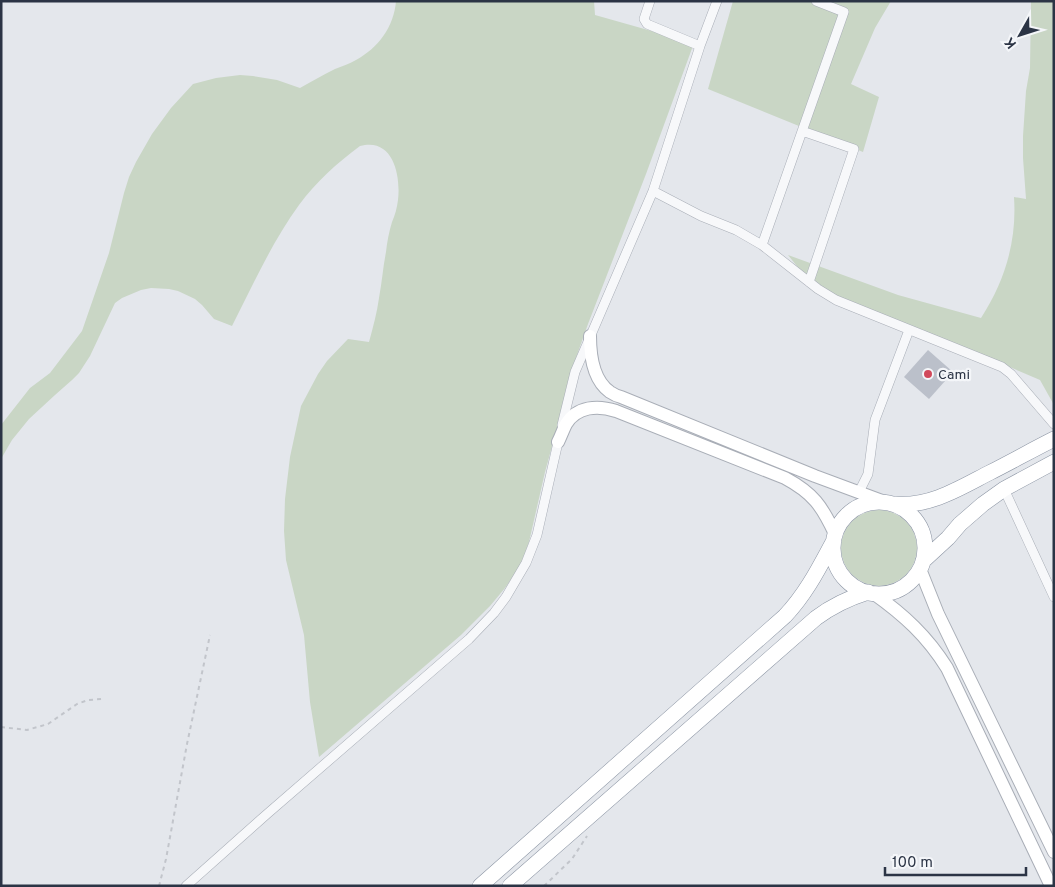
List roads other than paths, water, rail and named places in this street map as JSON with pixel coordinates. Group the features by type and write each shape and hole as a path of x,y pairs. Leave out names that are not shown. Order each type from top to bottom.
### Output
{"highway":[{"path":"480,886 785,616 807,589 842,520 854,509 869,503 909,504 925,502 954,492 1054,439"},
{"path":"922,565 973,512 1004,489 1054,462"},
{"path":"510,886 816,618 841,602 871,593 890,593 904,586 916,576 925,554 924,538 918,523 907,511 889,503"},
{"path":"834,538 834,558 840,573 858,589 871,593"}],"main road":[{"path":"590,336 593,366 599,379 610,392 815,476 889,503"},
{"path":"558,442 567,422 578,411 594,407 616,410 796,484 813,497 823,509 834,538"},
{"path":"922,565 938,614 1054,852"},
{"path":"871,593 902,615 919,631 948,668 1051,886"}],"street":[{"path":"650,1 644,19 646,24 700,46"},
{"path":"186,886 470,639 494,613 516,580 532,549 575,372 653,191 700,46 717,1"},
{"path":"762,245 844,12 816,1"},
{"path":"802,131 854,149 809,282"},
{"path":"653,191 701,216 736,230 762,245 818,289 836,300 1002,368 1011,374 1054,424"},
{"path":"859,492 868,474 875,420 909,330"},
{"path":"1004,489 1054,598"}],"place":[{"name":"Cami","path":"928,374"}]}
